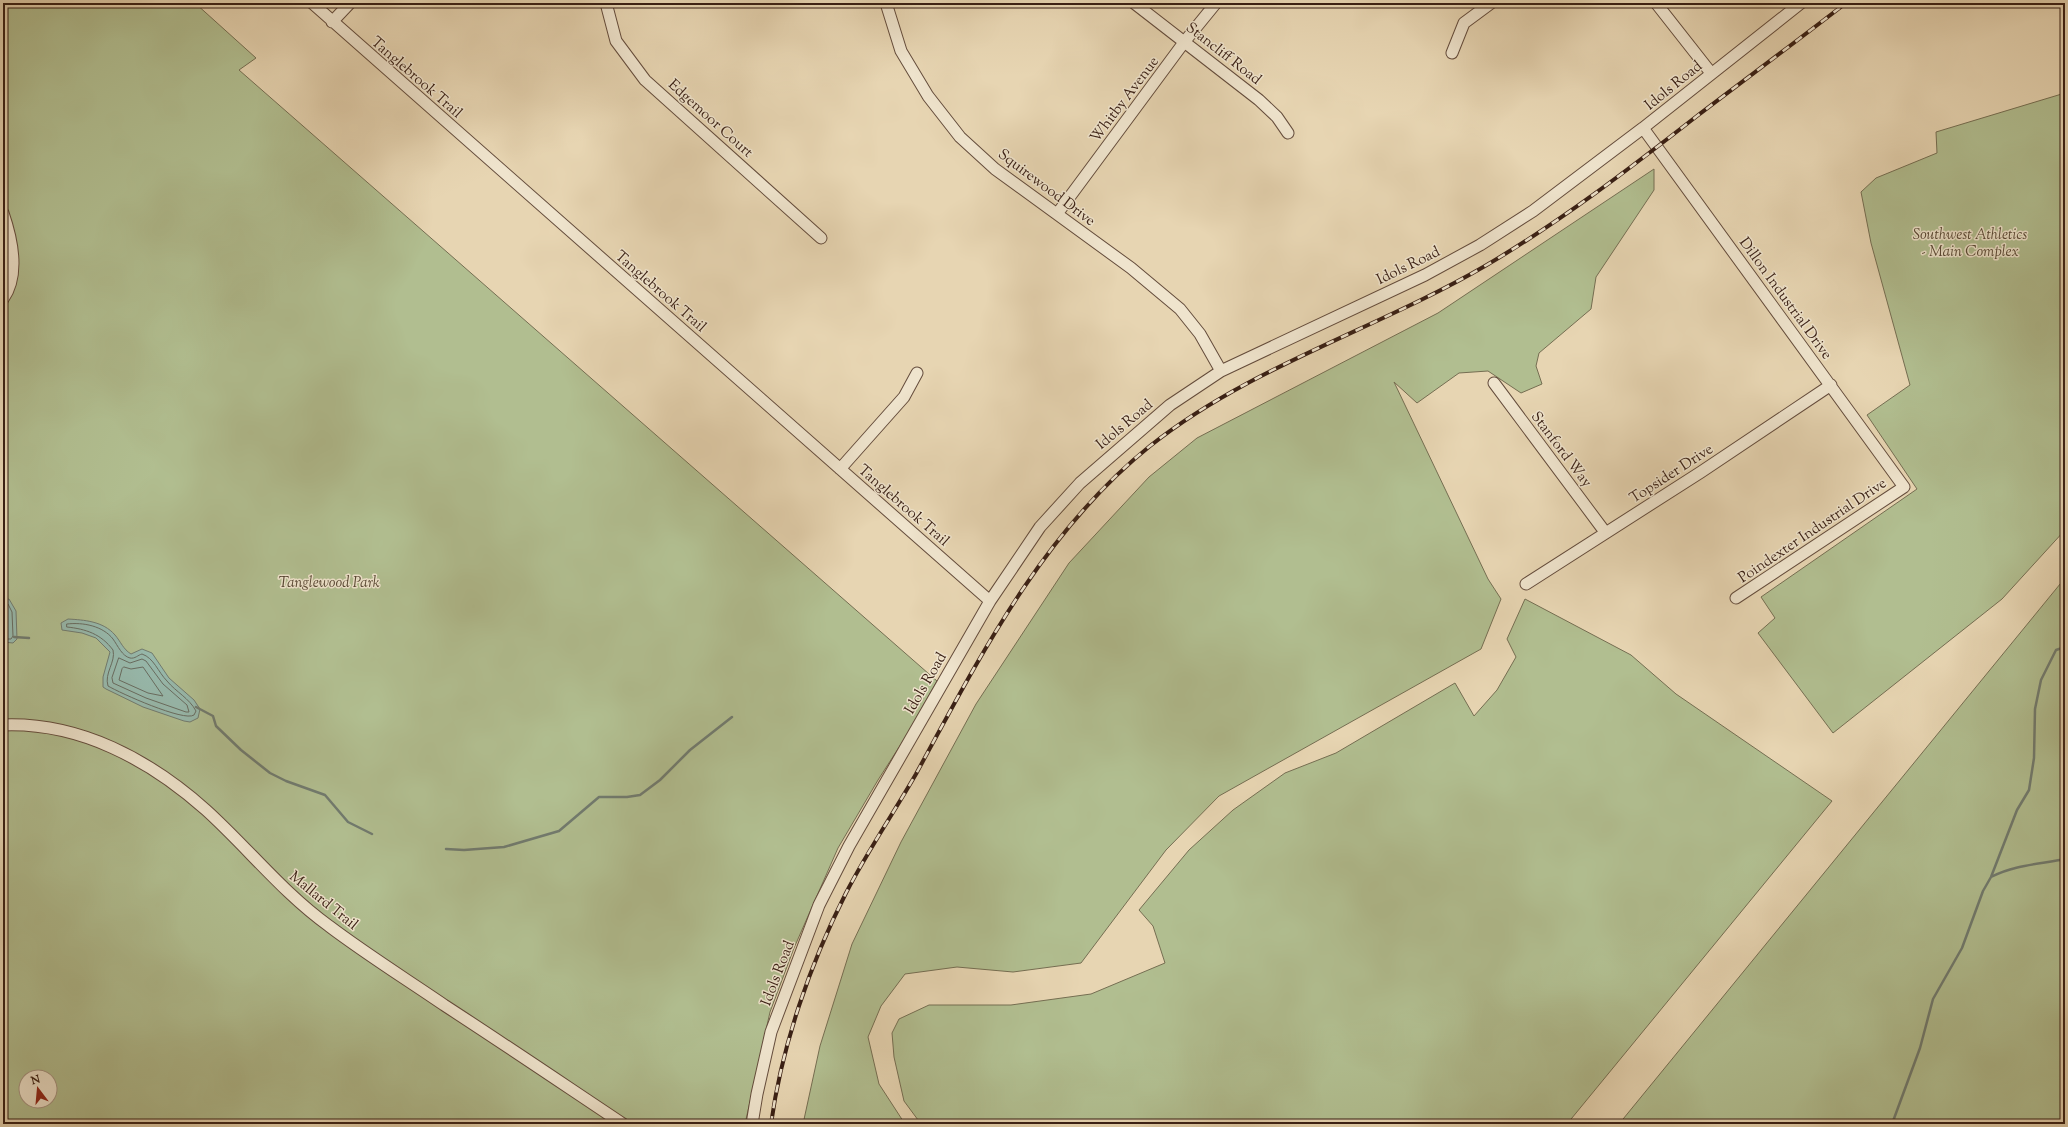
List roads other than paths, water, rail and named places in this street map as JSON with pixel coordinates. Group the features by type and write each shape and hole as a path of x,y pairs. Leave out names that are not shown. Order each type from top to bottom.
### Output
{"street":[{"name":"Tanglebrook Trail","path":"312,3 990,601"},
{"path":"332,22 350,3"},
{"name":"Edgemoor Court","path":"606,3 616,42 645,80 822,238"},
{"name":"Squirewood Drive","path":"886,3 902,51 928,96 960,137 995,169 1131,268 1180,309 1200,334 1221,371"},
{"name":"Stancliff Road","path":"1134,3 1185,41 1259,100 1277,117 1288,133"},
{"name":"Whitby Avenue","path":"1057,214 1185,41 1216,3"},
{"path":"1452,53 1464,23 1490,3"},
{"path":"1656,3 1711,74"},
{"name":"Idols Road","path":"752,1124 771,1032 819,905 849,846 990,601 1040,527 1080,483 1170,405 1221,371 1424,275 1480,245 1533,211 1643,128 1801,3"},
{"name":"Dillon Industrial Drive","path":"1643,128 1904,487"},
{"path":"3,213 11,244 13,266 8,292 3,299"},
{"path":"840,469 904,398 917,373"},
{"name":"Stanford Way","path":"1494,383 1605,532"},
{"name":"Topsider Drive","path":"1526,584 1605,532 1701,472 1831,385"},
{"name":"Poindexter Industrial Drive","path":"1736,598 1904,487"},
{"name":"Mallard Trail","path":"3,725 37,725 68,730 108,746 156,772 207,811 280,884 328,925 623,1124"}],"water":[{"path":"9,599 16,611 17,639 13,643 3,642 3,600"},
{"path":"68,619 93,622 105,627 115,635 124,648 131,654 142,649 152,653 169,678 194,700 200,709 198,718 190,722 184,721 143,707 103,687 103,677 110,652 96,638 82,633 62,630 61,623"}],"waterway":[{"path":"14,637 29,638"},
{"path":"1892,1124 1920,1048 1933,999 1962,948 1983,891 1991,877 2017,810 2029,790 2034,758 2035,709 2041,680 2056,650 2065,647"},
{"path":"196,707 213,716 216,726 241,750 270,773 286,781 325,795 348,822 372,834"},
{"path":"446,849 464,850 504,847 559,831 599,797 627,797 640,795 660,780 690,750 732,717"},
{"path":"1991,877 2018,867 2065,859"}],"railway":[{"path":"771,1124 782,1065 799,1006 809,976 846,893 916,774 990,641 1017,598 1046,556 1077,517 1112,480 1150,446 1189,418 1229,393 1314,350 1443,289 1513,249 1620,175 1846,3"}],"park label":[{"name":"Southwest Athletics - Main Complex","path":"1970,242"},
{"name":"Tanglewood Park","path":"329,582"}]}
